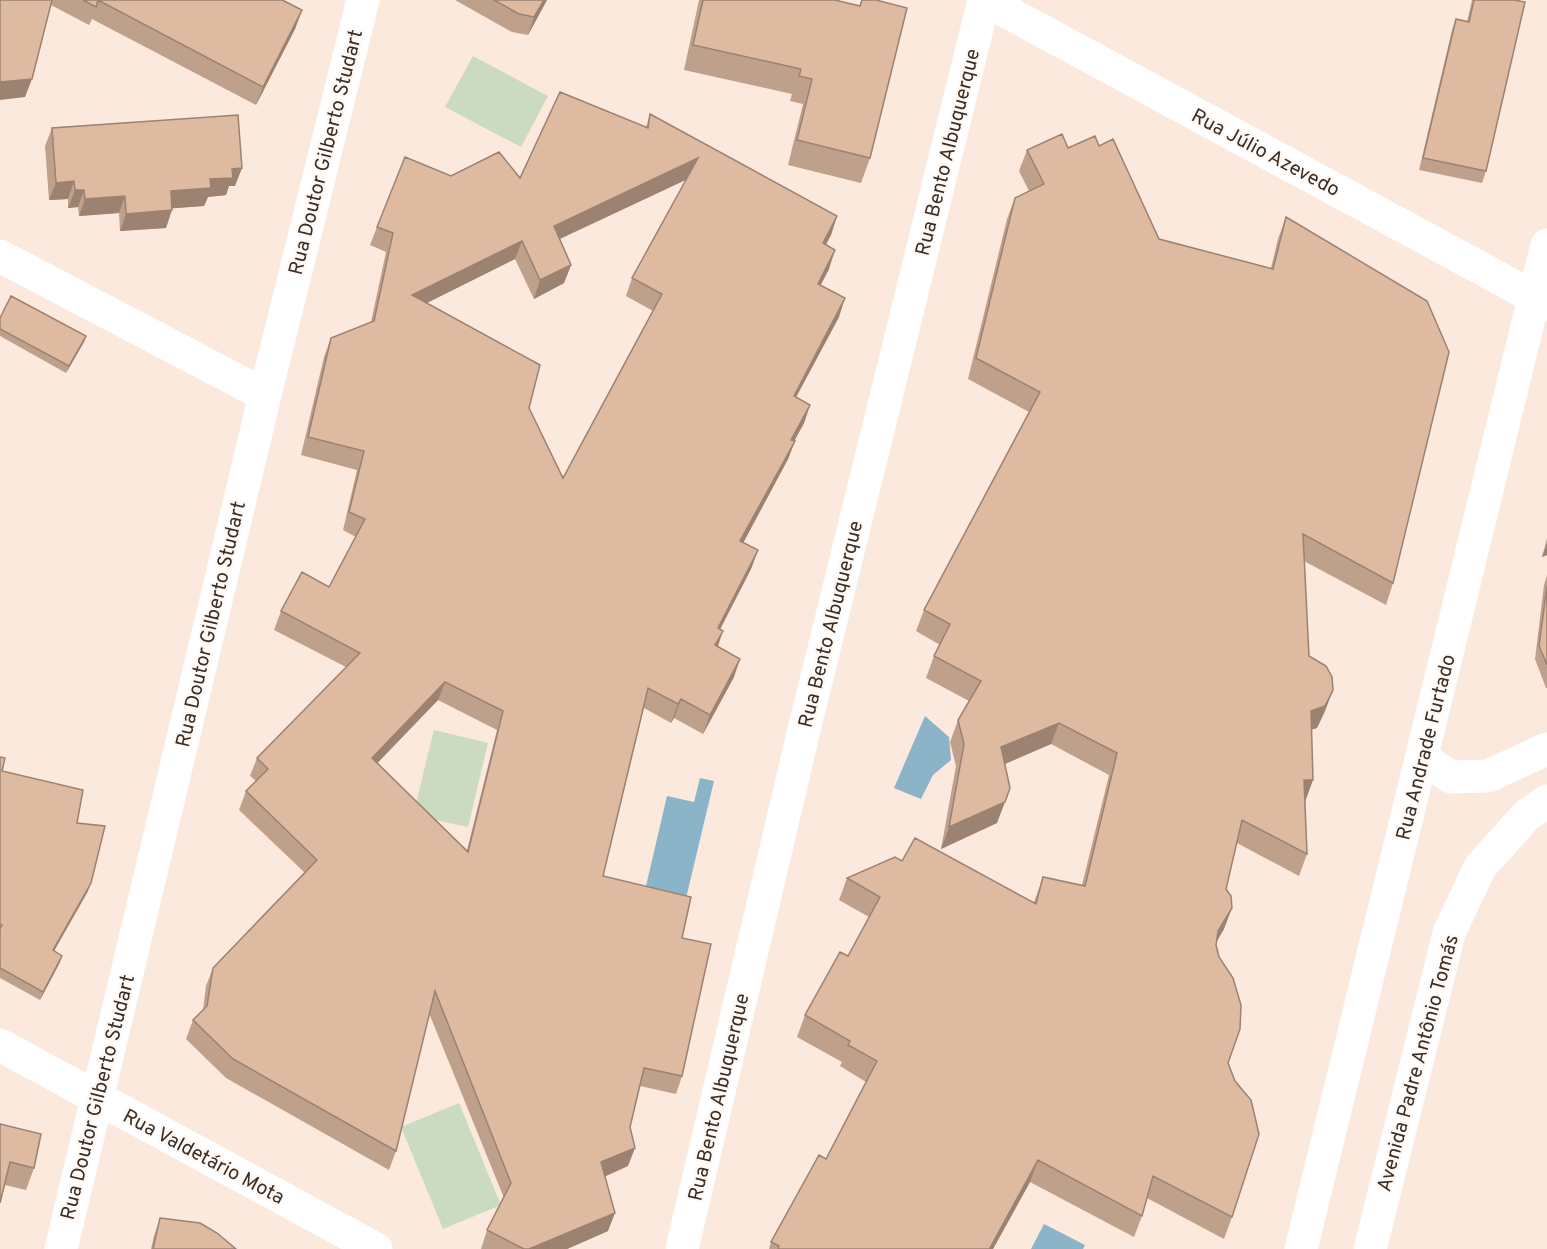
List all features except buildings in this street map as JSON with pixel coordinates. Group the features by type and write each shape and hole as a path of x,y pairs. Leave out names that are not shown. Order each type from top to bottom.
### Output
{"street":[{"name":"Rua Doutor Gilberto Studart","path":"60,1249 265,395 363,0"},
{"name":"Rua Júlio Azevedo","path":"985,0 1540,300"},
{"name":"Rua Bento Albuquerque","path":"682,1249 803,734 985,0"},
{"name":"Rua Andrade Furtado","path":"1301,1249 1422,758 1540,300 1547,245"},
{"path":"0,256 265,395"},
{"path":"1422,758 1451,777 1488,776 1547,748"},
{"name":"Avenida Padre Antônio Tomás","path":"1370,1249 1449,933 1480,867 1527,815 1547,801"},
{"name":"Rua Valdetário Mota","path":"0,1045 376,1249"}],"green space":[{"path":"473,56 548,96 521,147 445,107"},
{"path":"434,730 488,743 468,827 413,815"},
{"path":"459,1103 501,1205 443,1229 401,1127"}],"water":[{"path":"925,716 949,737 951,760 933,775 921,799 894,788"},
{"path":"700,778 714,781 682,915 672,892 646,886 667,796 694,802"},
{"path":"1044,1224 1085,1245 1083,1249 1031,1249"}]}
